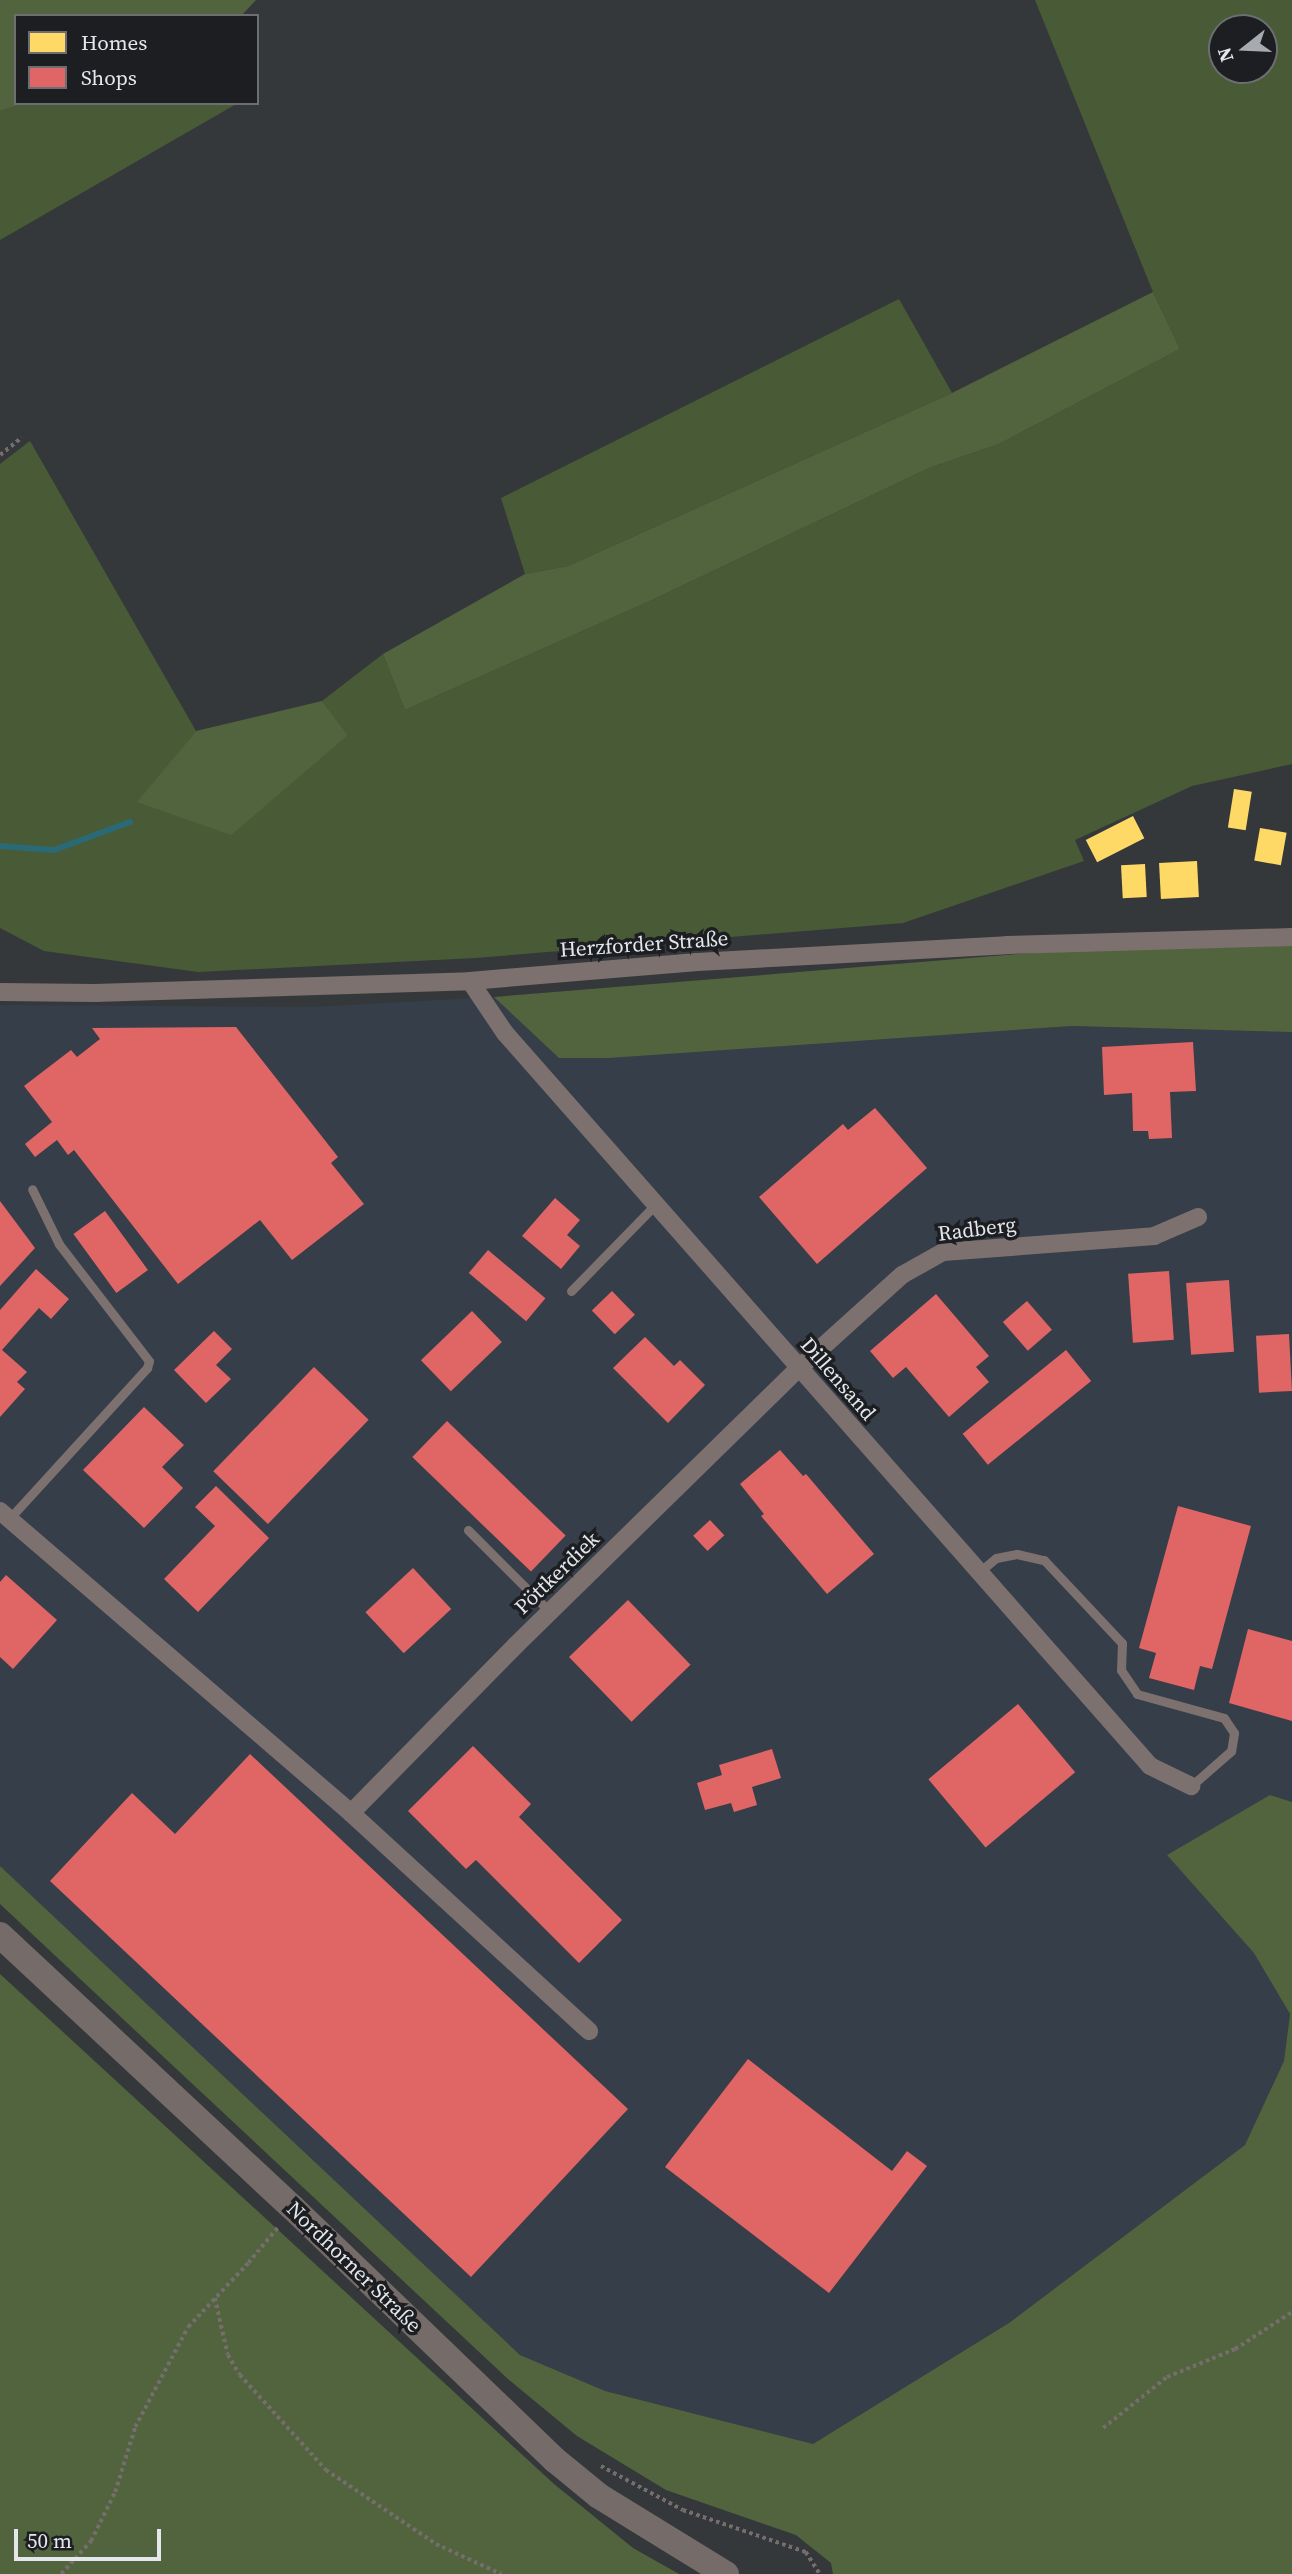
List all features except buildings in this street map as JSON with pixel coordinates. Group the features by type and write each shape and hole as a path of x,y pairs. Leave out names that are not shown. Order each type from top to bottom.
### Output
{"main road":[{"name":"Nordhorner Straße","path":"0,1935 293,2208 555,2460 599,2496 726,2574"}],"street":[{"name":"Herzforder Straße","path":"0,992 95,993 470,981 697,962 994,946 1292,937"},
{"name":"Dillensand","path":"470,981 505,1033 1150,1766 1191,1786"},
{"name":"Radberg","path":"798,1369 902,1275 943,1252 1154,1236 1198,1217"},
{"name":"Pöttkerdiek","path":"351,1814 550,1612 798,1369"},
{"path":"5,1515 351,1814 589,2031"}],"lane":[{"path":"5,1515 147,1368 149,1361 59,1244 44,1207 32,1189"},
{"path":"571,1291 655,1205"},
{"path":"468,1530 550,1612"},
{"path":"978,1573 996,1558 1017,1554 1044,1560 1122,1643 1121,1670 1137,1694 1224,1718 1234,1733 1231,1751 1191,1786"}],"path":[{"path":"0,455 22,437"},
{"path":"61,2574 91,2541 115,2491 135,2427 188,2326 293,2208"},
{"path":"215,2298 228,2354 240,2375 326,2470 436,2544 501,2574"},
{"path":"1103,2428 1167,2377 1235,2349 1292,2312"},
{"path":"599,2465 683,2510 806,2552 820,2574"}],"shaded area":[{"path":"494,997 559,1058 1072,1026 1292,1032 1292,1802 1270,1795 1167,1855 1255,1953 1290,2014 1284,2061 1245,2145 1009,2323 813,2444 605,2391 520,2355 0,1866 0,1005 313,1007"}],"green space":[{"path":"0,0 256,0 243,14 14,14 14,105 19,105 0,111"},
{"path":"1035,0 1292,0 1292,764 1192,786 1075,840 1084,861 903,923 475,958 198,972 44,951 0,928 0,464 30,441 196,731 138,802 348,735 322,701 383,654 405,710 652,600 929,468 999,444 1180,349 1153,292"},
{"path":"19,105 235,105 0,240 0,111"},
{"path":"1153,292 1180,349 999,444 929,468 652,600 405,710 383,654 525,574 568,566 952,393"},
{"path":"899,299 952,393 568,566 525,574 501,498"},
{"path":"322,701 348,735 231,835 137,802 196,731"},
{"path":"1292,937 1292,1032 1072,1026 608,1058 559,1058 494,997 1202,939"},
{"path":"1270,1795 1292,1802 1292,2574 833,2574 831,2563 796,2535 666,2490 577,2436 508,2379 0,1904 0,1866 520,2355 605,2391 813,2444 1009,2323 1245,2145 1284,2061 1290,2014 1254,1953 1167,1855"},
{"path":"0,1974 554,2484 633,2548 679,2574 0,2574"}],"waterway":[{"path":"0,846 54,850 130,822"}]}
